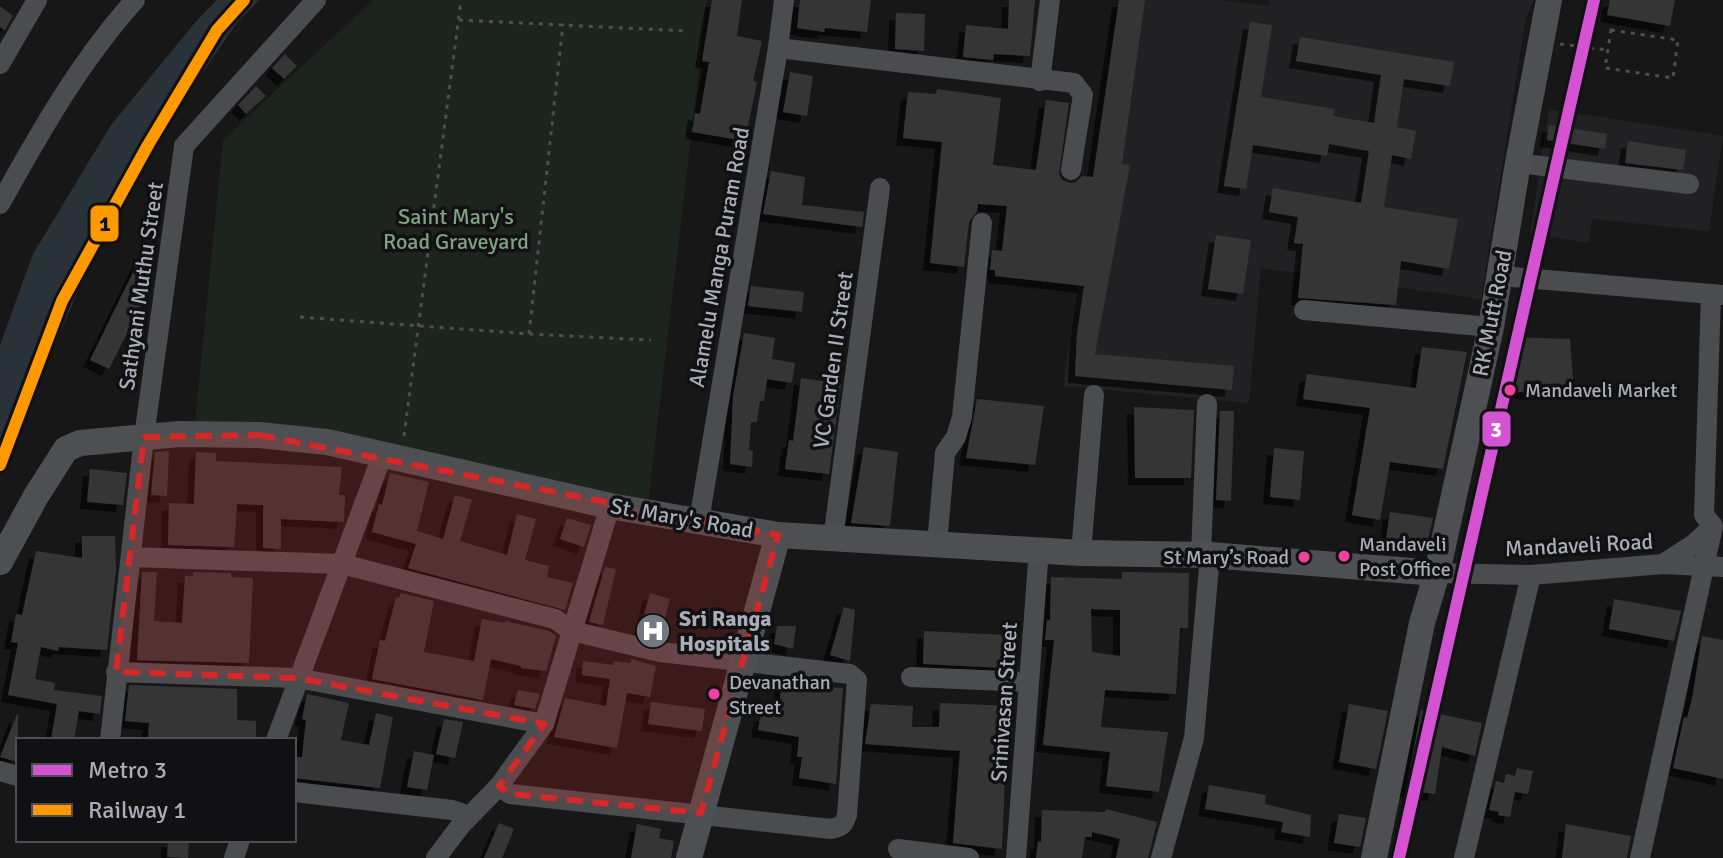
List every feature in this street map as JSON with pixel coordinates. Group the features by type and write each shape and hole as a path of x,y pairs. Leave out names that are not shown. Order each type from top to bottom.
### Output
{"main road":[{"name":"RK Mutt Road","path":"1374,858 1422,623 1437,573 1491,327 1549,0"},
{"name":"St. Mary's Road","path":"0,562 66,449 80,443 179,434 259,435 327,442 610,506 778,535 1081,553 1206,555 1437,573"},
{"path":"689,858 778,535"}],"street":[{"path":"0,64 37,0"},
{"path":"0,204 67,88 99,41 135,0"},
{"name":"Sathyani Muthu Street","path":"110,738 144,437 184,146 316,0"},
{"name":"Alamelu Manga Puram Road","path":"699,521 784,0"},
{"path":"1040,81 1050,0"},
{"path":"778,48 1074,83 1083,95 1071,170"},
{"path":"1518,163 1689,184"},
{"name":"VC Garden II Street","path":"833,539 880,188"},
{"path":"937,544 945,453 956,437 962,417 982,223"},
{"path":"1513,277 1717,295 1704,515 1718,525"},
{"path":"1304,310 1491,327"},
{"path":"1081,553 1094,395"},
{"path":"1161,858 1194,738 1206,555 1207,404"},
{"path":"277,738 342,564 391,458"},
{"path":"436,858 469,816 499,786 544,724 610,506"},
{"path":"1663,564 1718,525"},
{"path":"1640,858 1713,567 1718,525"},
{"name":"Srinivasan Street","path":"1016,858 1039,549"},
{"path":"131,557 342,564 555,619 572,631 660,652 855,676 857,685 845,823 831,829 510,794 499,786"},
{"name":"Mandaveli Road","path":"1437,573 1531,575 1663,564 1713,567"},
{"path":"1464,858 1531,575"},
{"path":"116,672 297,678 544,724"},
{"path":"911,677 1029,682"},
{"path":"296,792 452,810 469,816"},
{"path":"898,849 969,858"}],"path":[{"path":"391,458 416,326 461,0"},
{"path":"458,20 687,31"},
{"path":"529,334 563,24"},
{"path":"1611,30 1678,40 1673,78 1605,68 1608,50 1611,30"},
{"path":"1540,39 1608,50"},
{"path":"300,317 651,340"}],"highlighted area":[{"path":"259,435 778,535 701,813 510,794 499,786 544,724 297,678 116,672 144,437"}],"shaded area":[{"path":"217,0 259,0 236,24 169,121 99,242 0,473 0,345 33,254 111,125"},
{"path":"1120,0 1220,0 1269,6 1270,0 1534,0 1526,17 1481,299 1261,268 1249,403 1063,386"},
{"path":"1549,109 1723,136 1709,231 1592,219 1589,243 1530,234"}],"green space":[{"name":"Saint Mary's Road Graveyard","path":"373,0 707,0 648,504 316,427 194,433 223,140"}],"building":[{"path":"712,0 742,0 737,36 762,41 745,141 692,132 695,113 700,114 709,62 702,61"},
{"path":"800,0 871,0 867,32 825,28 824,32 797,28"},
{"path":"1009,0 1035,0 1030,56 994,54 993,60 963,57 966,25 1008,29"},
{"path":"1119,0 1145,0 1122,164 1130,165 1095,354 1234,366 1232,390 1075,376 1084,286 995,276 995,270 990,270 992,250 1002,251 1007,206 978,204 969,222 964,267 930,263 942,142 903,138 908,92 936,94 937,89 1001,98 993,165 1036,170 1046,100 1069,103 1059,174 1062,180 1070,183 1082,176 1093,177"},
{"path":"1610,0 1675,0 1670,26 1607,15"},
{"path":"0,6 13,16 5,30 0,27"},
{"path":"896,13 925,14 924,51 895,49"},
{"path":"1250,22 1272,25 1261,97 1335,109 1333,116 1374,123 1381,75 1296,61 1300,37 1454,62 1450,86 1404,79 1397,127 1416,131 1411,159 1392,155 1384,207 1458,219 1449,269 1401,261 1396,305 1298,298 1303,244 1294,243 1298,217 1269,212 1273,188 1361,203 1369,151 1329,144 1327,156 1253,145 1246,189 1224,186"},
{"path":"285,54 297,66 284,79 272,68"},
{"path":"790,72 813,76 807,116 783,112"},
{"path":"256,86 266,96 246,114 238,105"},
{"path":"1549,125 1607,134 1605,149 1547,140"},
{"path":"1628,141 1686,150 1683,170 1625,163"},
{"path":"771,171 805,177 802,205 864,212 862,227 763,214"},
{"path":"1216,235 1251,240 1243,294 1208,289"},
{"path":"143,252 155,258 152,283 109,369 90,360"},
{"path":"751,286 804,292 802,312 748,306"},
{"path":"744,333 775,338 772,359 795,363 792,383 767,379 757,422 751,422 749,450 753,451 752,467 730,464 733,397"},
{"path":"1513,337 1570,339 1574,393 1511,392"},
{"path":"1422,347 1467,352 1443,469 1390,462 1380,520 1352,515 1370,408 1303,399 1307,374 1416,388"},
{"path":"801,378 841,384 829,474 785,469 789,440 793,441"},
{"path":"977,399 1044,406 1035,465 966,458"},
{"path":"1134,407 1194,410 1191,478 1135,478"},
{"path":"1220,411 1234,411 1231,501 1216,500"},
{"path":"864,447 898,452 890,526 851,523"},
{"path":"1274,448 1304,451 1300,500 1270,497"},
{"path":"169,451 167,496 151,495 155,452"},
{"path":"196,452 216,453 216,461 342,467 339,495 345,495 344,522 281,519 281,549 263,548 263,505 237,504 234,547 168,545 169,503 194,504"},
{"path":"90,469 127,473 123,505 87,502"},
{"path":"390,473 429,482 417,531 443,539 455,495 472,500 460,541 507,555 517,514 536,519 525,560 549,566 547,577 573,583 565,610 408,568 416,544 372,532"},
{"path":"1390,512 1433,518 1426,547 1386,540"},
{"path":"567,518 591,525 584,547 560,539"},
{"path":"82,536 115,536 116,570 107,650 59,647 58,651 41,647 35,679 55,683 54,690 102,696 100,714 79,711 74,738 51,738 57,704 8,695 18,643 11,642 16,614 22,615 36,551 82,558"},
{"path":"605,567 616,569 603,625 589,622"},
{"path":"142,572 157,572 154,621 182,623 185,576 193,576 193,572 231,573 231,577 253,578 249,663 137,660"},
{"path":"1122,572 1189,573 1188,628 1180,628 1176,694 1105,690 1101,727 1168,732 1159,792 1106,786 1110,752 1043,745 1054,640 1045,640 1047,620 1050,620 1051,577 1122,579","holes":["1091,609 1120,610 1120,656 1092,652"]},
{"path":"401,593 434,601 424,652 474,661 482,619 505,621 549,631 556,636 546,671 491,659 483,700 372,679 380,640 385,641 396,597 399,598"},
{"path":"650,593 670,599 659,639 639,634"},
{"path":"1614,599 1681,611 1674,641 1609,629"},
{"path":"844,607 855,610 850,661 830,655"},
{"path":"777,626 796,626 793,649 774,644"},
{"path":"924,631 1007,635 1006,668 923,664"},
{"path":"1702,636 1723,640 1723,779 1673,768 1684,717 1687,718 1692,699"},
{"path":"632,659 656,666 650,697 627,693 617,748 554,737 565,698 606,706 610,679 582,675 583,661 613,665 614,661 630,663"},
{"path":"781,684 843,688 836,784 799,778 802,757 797,757 799,737 758,730 761,714 779,717"},
{"path":"129,685 237,689 237,720 256,721 256,738 148,738 149,723 125,721"},
{"path":"518,690 540,694 535,709 514,705"},
{"path":"307,694 349,703 341,740 369,745 376,713 393,717 380,788 296,778 296,757 302,757 306,720 302,719"},
{"path":"651,702 705,709 702,731 648,724"},
{"path":"940,703 1014,706 1011,755 1006,754 1002,849 953,843 960,751 865,744 871,704 913,706 912,727 939,727"},
{"path":"1349,704 1388,711 1376,769 1339,762"},
{"path":"1421,710 1482,723 1475,756 1442,747 1435,794 1406,790"},
{"path":"17,714 18,714 16,761 0,757"},
{"path":"444,719 463,722 455,758 436,754"},
{"path":"414,751 434,755 427,790 407,787"},
{"path":"1517,768 1533,771 1528,794 1515,792 1510,817 1498,815 1499,812 1489,810 1496,781 1504,783 1506,774 1515,776"},
{"path":"1209,785 1266,795 1265,804 1311,815 1310,837 1281,832 1283,822 1205,809"},
{"path":"1106,809 1157,822 1148,858 1116,858 1120,839 1092,832 1092,837 1085,837 1082,858 1036,858 1038,841 1041,842 1042,810 1105,812"},
{"path":"1339,814 1366,818 1360,847 1334,843"},
{"path":"499,823 514,829 502,858 484,858"},
{"path":"637,824 661,829 659,838 674,841 671,858 631,858"},
{"path":"1566,824 1631,836 1627,858 1562,858"},
{"path":"168,842 189,842 188,858 167,857"}],"metro line":[{"name":"3","path":"1399,858 1594,0"}],"rail line":[{"name":"1","path":"0,465 62,301 148,145 217,30 244,0"}],"place":[{"name":"Mandaveli Market","path":"1510,390"},
{"name":"Mandaveli Post Office","path":"1344,556"},
{"name":"St Mary’s Road","path":"1304,557"},
{"name":"Sri Ranga Hospitals","path":"653,631"},
{"name":"Devanathan Street","path":"714,694"}]}
